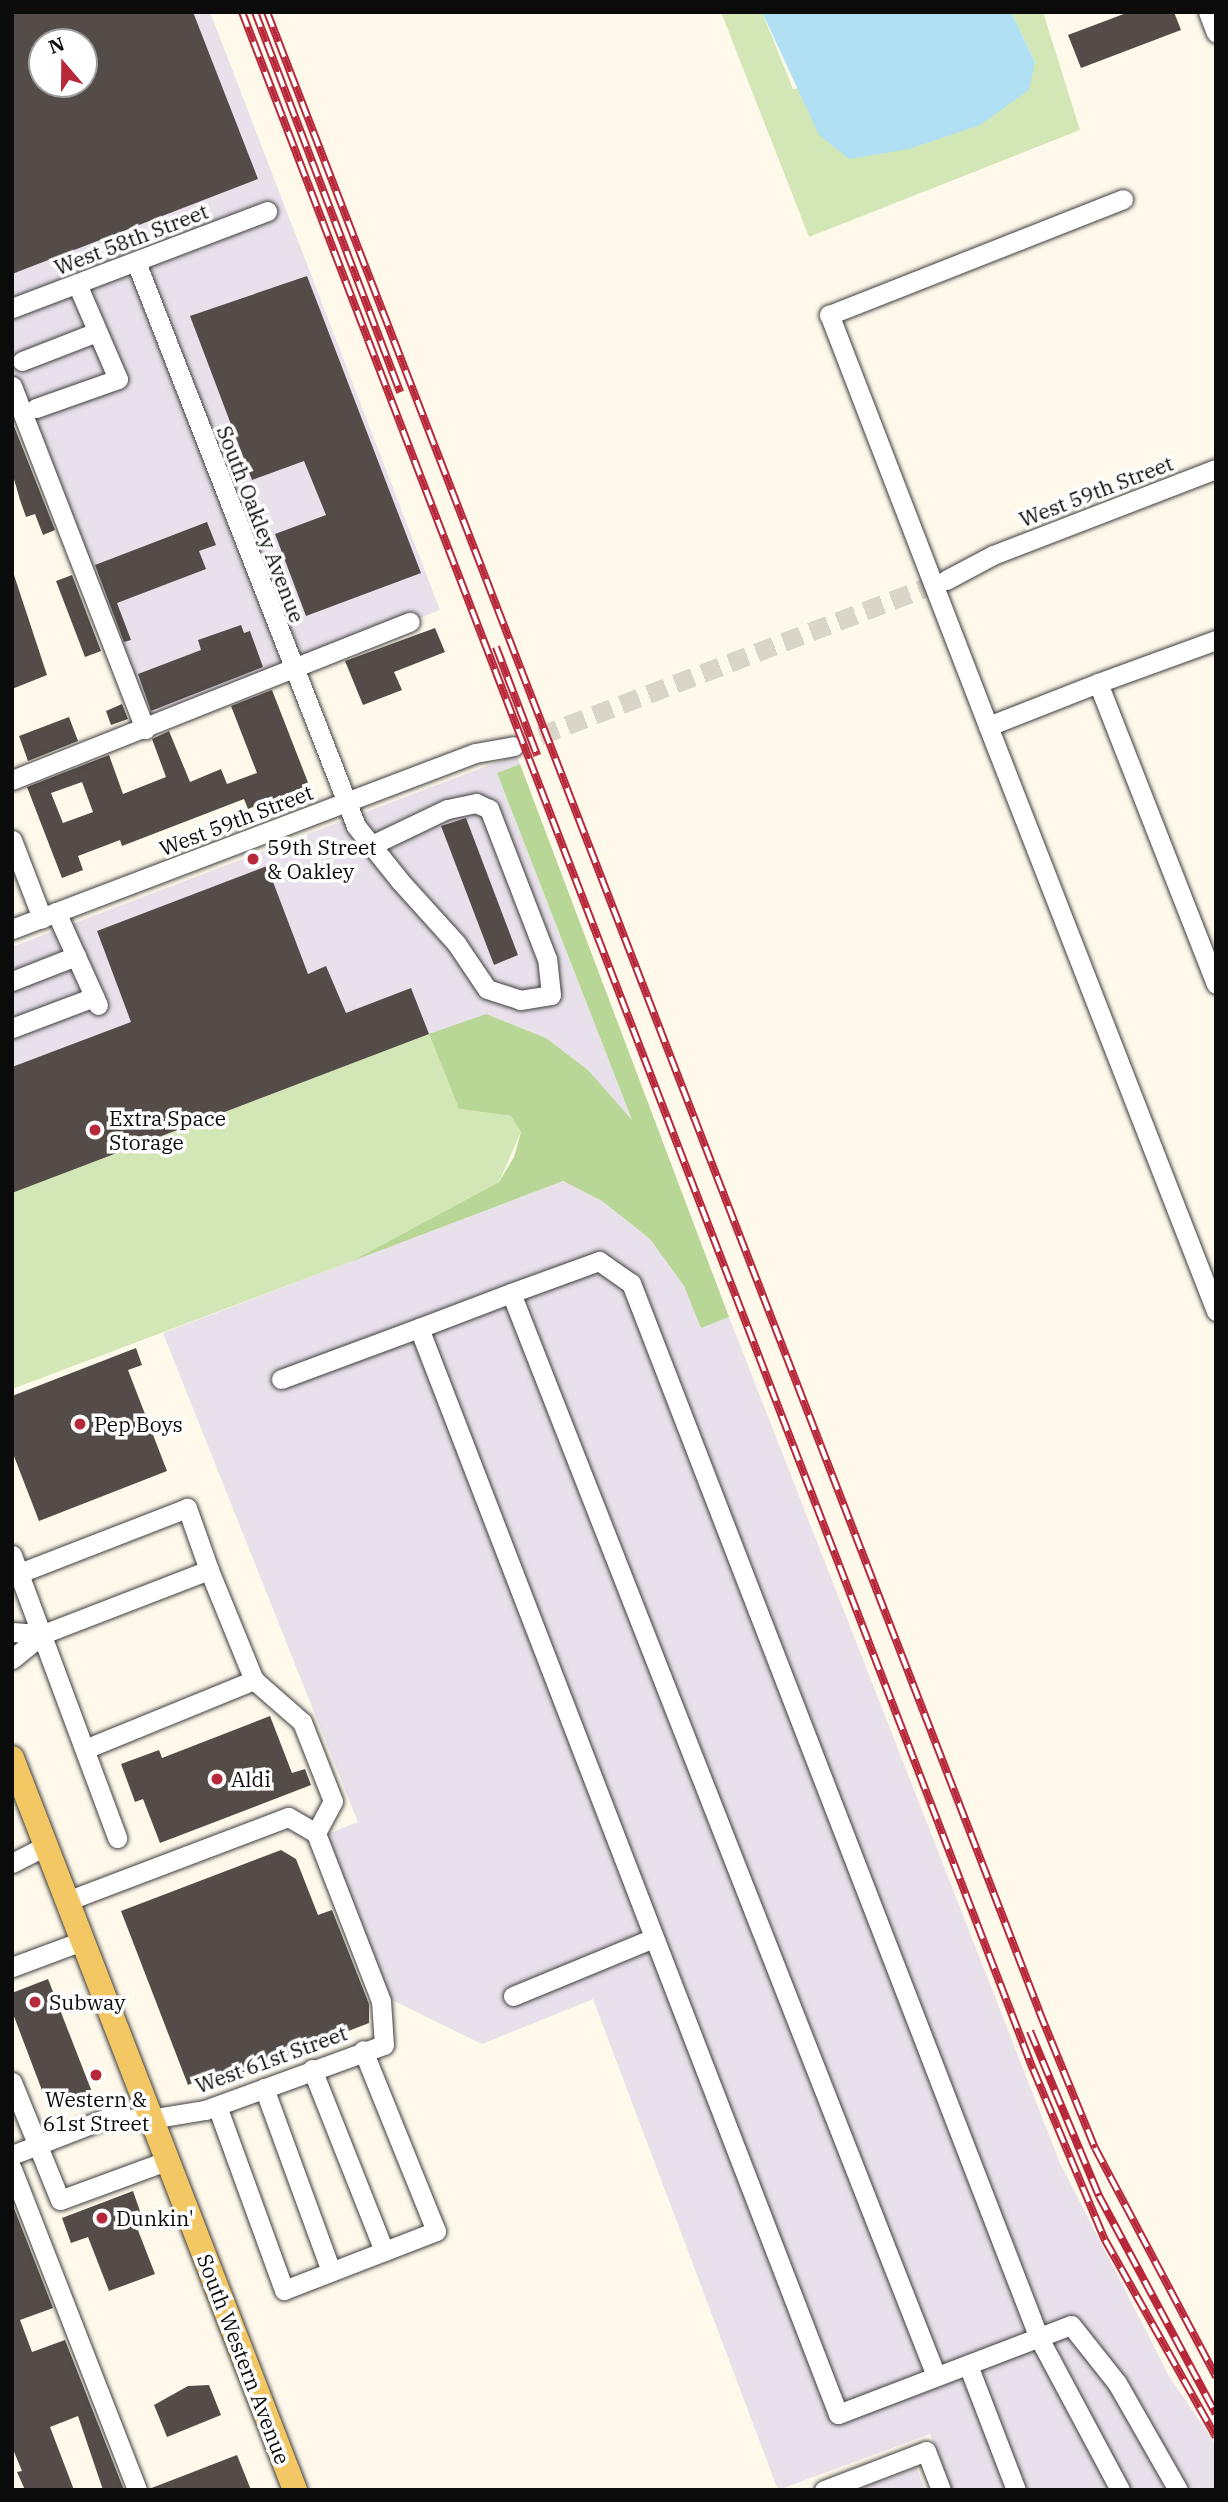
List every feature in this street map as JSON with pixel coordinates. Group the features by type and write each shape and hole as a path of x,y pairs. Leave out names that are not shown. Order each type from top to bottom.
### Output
{"main road":[{"name":"South Western Avenue","path":"12,1758 295,2490"}],"street":[{"path":"1208,12 1216,33"},
{"path":"1123,199 829,315 1216,1311"},
{"name":"West 58th Street","path":"12,308 267,211"},
{"name":"South Oakley Avenue","path":"136,262 344,803 372,845 456,943 487,989 520,1000 551,995 547,959 489,809 475,803 447,809 372,845"},
{"path":"77,284 94,333"},
{"path":"22,361 94,333 101,336 118,379 36,408"},
{"path":"12,386 145,729"},
{"name":"West 59th Street","path":"944,574 1216,469"},
{"path":"12,780 410,622"},
{"path":"988,726 1216,640"},
{"path":"1098,683 1216,984"},
{"name":"West 59th Street","path":"12,929 510,739"},
{"path":"12,840 49,915 76,956 96,1001 12,1028"},
{"path":"12,981 76,956"},
{"path":"281,1379 599,1261 631,1283 1039,2338 1120,2490"},
{"path":"511,1293 936,2376"},
{"path":"419,1328 838,2414 1071,2325 1117,2383 1178,2490"},
{"path":"66,1900 288,1817 316,1832 333,1801 302,1722 254,1680 187,1508 16,1564 117,1838"},
{"path":"12,1659 43,1634 209,1570"},
{"path":"12,1632 43,1634"},
{"path":"85,1749 254,1680"},
{"name":"West 61st Street","path":"12,2155 107,2118 150,2119 217,2106 363,2050 384,2045 381,2001 316,1832"},
{"path":"12,1863 46,1846"},
{"path":"513,1996 654,1938"},
{"path":"13,1968 82,1941"},
{"path":"217,2106 284,2290 436,2231 363,2050"},
{"path":"312,2069 384,2251"},
{"path":"12,2082 60,2200 166,2161"},
{"path":"264,2088 331,2271"},
{"path":"12,2169 137,2490"},
{"path":"968,2365 1016,2490"},
{"path":"824,2490 926,2451 941,2490"}],"shaded area":[{"path":"12,12 210,12 440,610 145,729 12,386"},
{"path":"516,755 520,764 497,773 633,1123 588,1070 546,1038 486,1014 12,1192 12,947"},
{"path":"563,1181 602,1201 650,1239 684,1286 701,1327 729,1317 1060,2163 1169,2376 1216,2445 1216,2490 952,2490 930,2434 778,2490 593,1999 482,2044 386,1997 328,1834 358,1822 163,1333"},
{"path":"916,2467 925,2490 857,2490"}],"green space":[{"path":"721,12 762,12 793,89 1035,62 1011,12 1043,12 1080,130 809,237"},
{"path":"520,764 729,1317 701,1328 684,1286 650,1239 602,1201 563,1181 350,1262 499,1182 514,1157 521,1132 511,1116 459,1109 429,1034 486,1014 546,1038 588,1070 632,1120 497,773"},
{"path":"429,1034 459,1109 511,1116 521,1132 499,1182 350,1262 12,1389 12,1193"}],"water":[{"path":"762,12 1011,12 1035,62 1029,90 980,125 909,149 849,159 819,135"}],"building":[{"path":"12,12 193,12 258,179 12,274"},
{"path":"1129,12 1174,12 1181,30 1081,68 1068,35"},
{"path":"307,276 421,573 306,616 275,534 326,515 304,461 252,480 190,316"},
{"path":"12,421 55,530 43,535 35,514 26,517 12,472"},
{"path":"207,522 216,545 199,551 206,569 117,603 131,640 124,642 95,565"},
{"path":"12,569 47,675 12,689"},
{"path":"72,575 101,651 85,657 56,581"},
{"path":"241,625 244,633 250,631 263,667 151,711 138,674 201,650 198,640"},
{"path":"435,628 445,652 394,672 402,690 363,705 345,661"},
{"path":"272,690 309,785 248,809 244,799 122,846 120,840 78,856 83,870 62,878 27,787 109,755 123,794 166,777 152,739 169,731 190,782 221,769 227,784 257,773 231,706","holes":["82,782 93,812 63,823 51,793"]},
{"path":"122,704 128,719 111,725 106,711"},
{"path":"69,717 78,741 28,761 19,736"},
{"path":"466,818 518,955 494,965 441,826"},
{"name":"Extra Space Storage","path":"267,866 308,974 326,966 346,1013 411,988 429,1034 12,1193 12,1067 131,1022 97,931"},
{"name":"Pep Boys","path":"136,1348 142,1365 128,1370 167,1471 39,1521 12,1451 12,1396"},
{"name":"Aldi","path":"270,1716 292,1773 305,1769 311,1785 160,1843 143,1799 135,1802 121,1764 159,1750 162,1758"},
{"path":"281,1850 296,1859 318,1915 332,1910 369,2004 369,2023 200,2089 198,2081 188,2085 121,1911"},
{"path":"48,1979 92,2092 49,2109 12,2011 12,1993"},
{"path":"133,2191 142,2217 134,2220 155,2274 109,2291 88,2237 71,2243 62,2218"},
{"path":"12,2203 53,2308 20,2320 32,2352 65,2340 124,2490 103,2490 78,2416 50,2427 74,2490 25,2490 17,2472 22,2471 12,2447"},
{"path":"209,2385 221,2415 167,2437 154,2405 188,2386"},
{"path":"237,2455 251,2490 149,2489"}],"tunnel":[{"path":"513,746 946,580"}],"railway":[{"path":"242,12 1033,2069 1105,2240 1216,2437"},
{"path":"255,12 400,392"},
{"path":"267,12 1039,2011 1095,2148 1216,2377"},
{"path":"496,647 537,755"},
{"path":"1030,2031 1099,2196 1216,2414"}],"place":[{"name":"59th Street & Oakley","path":"253,859"},
{"name":"Extra Space Storage","path":"95,1130"},
{"name":"Pep Boys","path":"80,1424"},
{"name":"Aldi","path":"217,1779"},
{"name":"Subway","path":"35,2002"},
{"name":"Western & 61st Street","path":"96,2075"},
{"name":"Dunkin'","path":"102,2218"}]}
